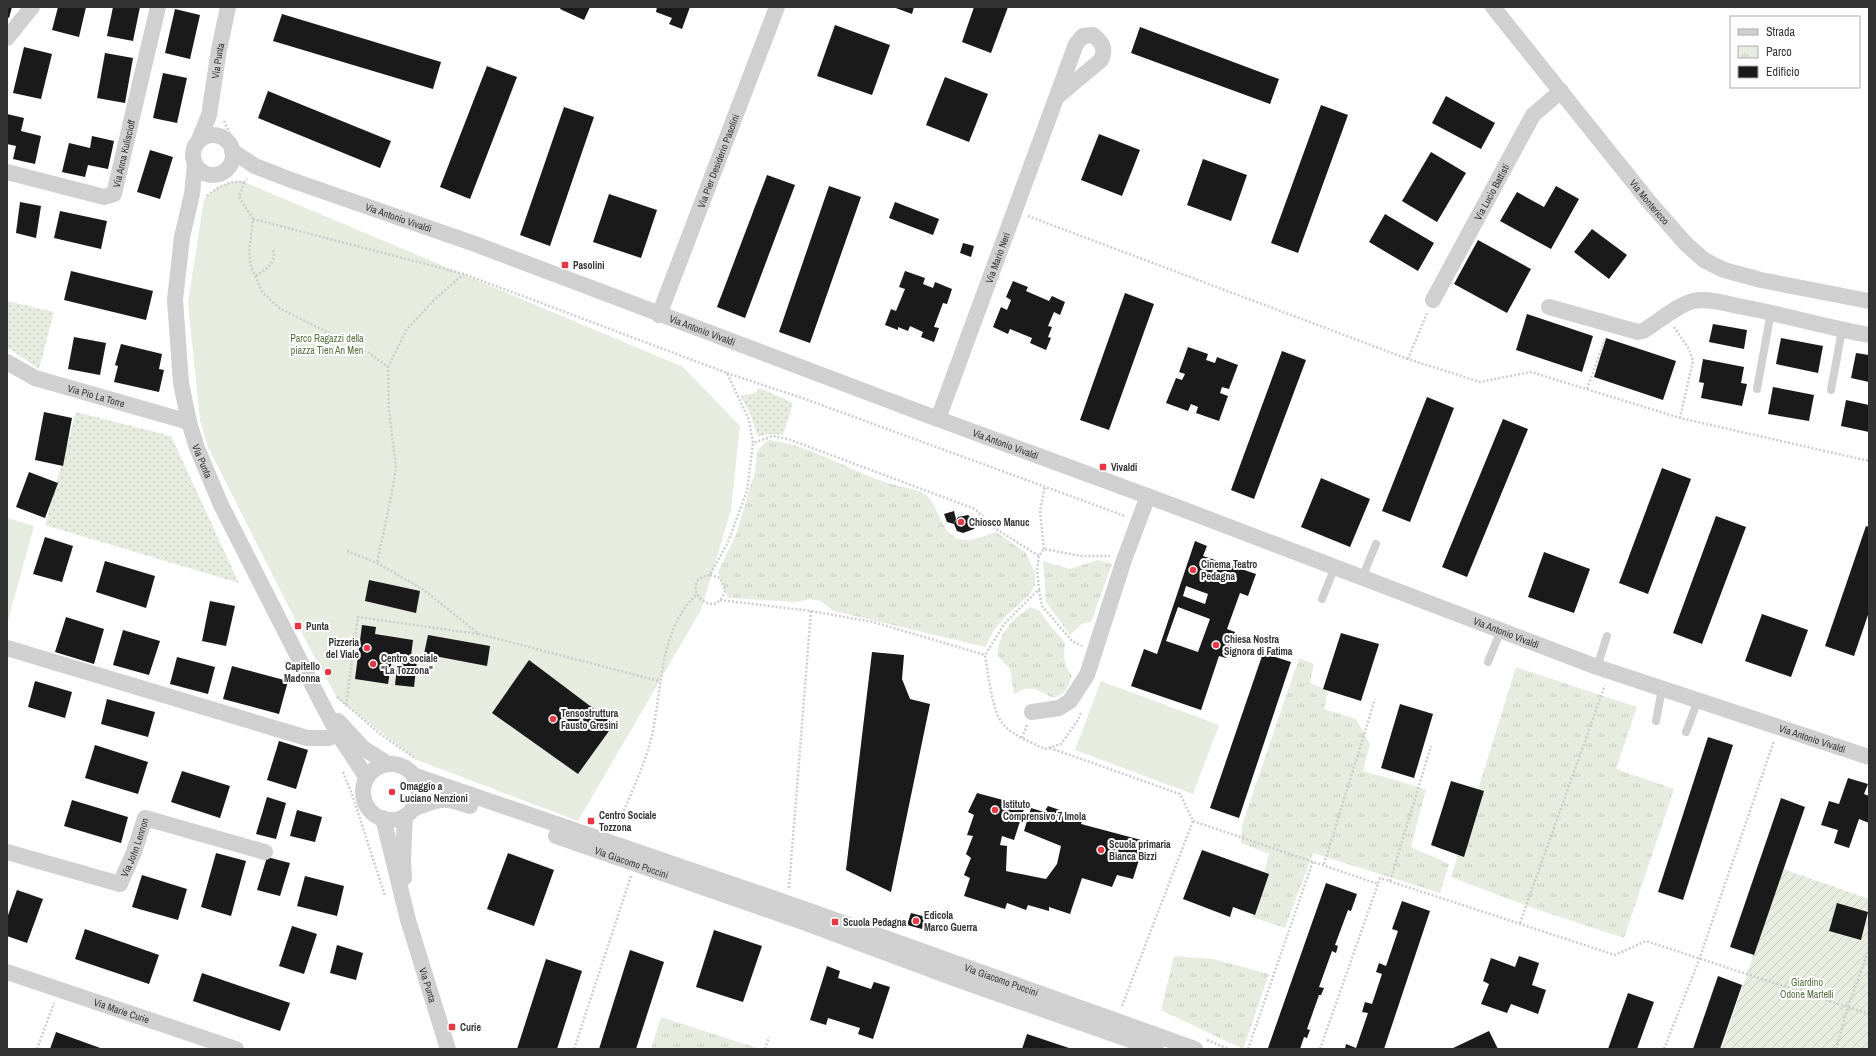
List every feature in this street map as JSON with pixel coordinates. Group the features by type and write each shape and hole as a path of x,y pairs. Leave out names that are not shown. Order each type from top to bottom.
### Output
{"street":[{"path":"7,38 32,7"},
{"name":"Via Anna Kuliscioff","path":"7,172 104,197 114,194 158,7"},
{"name":"Via Punta","path":"228,7 219,50 216,117 193,149 198,196 182,237 175,300 181,383 196,448 221,505 338,734 367,778"},
{"name":"Via Pier Desiderio Pasolini","path":"659,315 777,7"},
{"name":"Via Montericco","path":"1493,7 1650,203 1686,244 1704,260 1724,270 1761,280 1869,301"},
{"name":"Via Lucio Battisti","path":"1433,300 1533,115 1561,91"},
{"name":"Via Mario Neri","path":"938,419 1057,97"},
{"path":"195,164 199,170 210,175 221,173 229,147 216,117"},
{"path":"199,140 210,135 229,147"},
{"name":"Via Antonio Vivaldi","path":"229,147 255,166 475,244 659,315 1148,496 1597,667 1869,757"},
{"path":"198,196 210,175"},
{"path":"1549,307 1638,332 1643,331 1685,304 1702,300 1771,312 1842,330 1869,335"},
{"name":"Via Pio La Torre","path":"7,362 35,378 189,422"},
{"path":"1032,712 1059,708 1070,701 1087,675 1124,560 1148,496"},
{"path":"7,648 307,738 329,738 338,734"},
{"name":"Via Punta","path":"322,704 363,748 388,764"},
{"path":"383,818 373,812 365,802 364,786 367,778 376,768 388,764"},
{"name":"Via Giacomo Puccini","path":"388,764 402,766 413,775 635,863 766,903"},
{"path":"409,812 417,801 419,792 418,783 413,775"},
{"name":"Via Giacomo Puccini","path":"383,818 398,818 436,800 445,798 501,811 805,916 1120,1037 1156,1049"},
{"name":"Via Punta","path":"408,920 403,861 409,812"},
{"name":"Via John Lennon","path":"7,852 120,884 134,852 145,818 265,852"},
{"name":"Via Punta","path":"383,818 408,920 448,1049"},
{"name":"Via Marie Curie","path":"7,972 236,1049"},
{"name":"Via Giacomo Puccini","path":"1120,1037 1195,1049"}],"lane":[{"path":"1756,389 1771,312"},
{"path":"1831,390 1842,330"},
{"path":"1362,578 1376,544"},
{"path":"1322,598 1335,567"},
{"path":"1488,662 1502,630"},
{"path":"1597,667 1607,636"},
{"path":"1656,721 1662,689"},
{"path":"1686,732 1698,700"}],"path":[{"path":"216,117 229,147"},
{"path":"255,166 252,176 244,182 239,197 254,219 464,274 727,373 1139,521"},
{"path":"198,196 235,181 244,182"},
{"path":"1026,215 1408,359 1480,382 1531,372 1680,418 1869,462"},
{"path":"254,219 249,253 251,268 263,293 279,308 369,353 388,367"},
{"path":"256,276 273,262 273,249"},
{"path":"377,563 396,467 389,411 388,367 407,329 435,299 464,274"},
{"path":"1408,359 1433,300"},
{"path":"1666,317 1689,349 1693,362 1680,418"},
{"path":"1588,389 1610,325"},
{"path":"710,575 728,542 747,491 752,443 749,420 727,373"},
{"path":"752,443 773,436 788,439 975,509 993,527 1039,556"},
{"path":"1045,486 1040,511 1044,549 1039,556 1037,569 1042,606 1072,641 1094,652"},
{"path":"1044,549 1081,556 1110,556 1124,560"},
{"path":"347,551 377,563 424,590 479,634"},
{"path":"710,575 720,578 725,590 720,600 716,603 707,604 700,600 696,595 698,582 710,575"},
{"path":"1039,590 1005,623 986,655 994,705 1002,724 1022,738 1045,749 1052,748 1180,794 1193,821 1324,864 1378,884"},
{"path":"615,834 648,750 658,707 659,681 672,634 684,606 696,595"},
{"path":"720,600 811,611 873,622 986,655"},
{"path":"789,895 811,611"},
{"path":"346,705 358,617 479,634 659,681"},
{"path":"1520,924 1606,682"},
{"path":"333,692 337,698 379,733"},
{"path":"1324,864 1375,699"},
{"path":"1045,749 1061,744 1078,720 1083,707"},
{"path":"1664,1049 1699,960 1775,739"},
{"path":"1390,881 1431,746"},
{"path":"341,766 352,794 370,851"},
{"path":"1122,1006 1193,821"},
{"path":"1248,1049 1313,861"},
{"path":"574,1049 635,863"},
{"path":"1320,1049 1380,878 1615,955 1646,941 1699,960 1869,1014"},
{"path":"1836,1049 1848,1007 1869,949"},
{"path":"38,1049 59,989"},
{"path":"765,1049 769,1037"}],"green space":[{"name":"Parco Ragazzi della piazza Tien An Men","path":"235,181 244,182 683,367 740,426 731,510 701,610 578,821 417,760 337,698 305,639 207,445 200,420 188,303 204,199 216,188"},
{"path":"7,301 54,312 39,369 7,347"},
{"path":"760,388 793,403 783,435 767,434 758,437 750,413 740,395 754,394"},
{"path":"76,412 171,436 239,583 45,525"},
{"path":"768,440 783,442 812,451 868,476 923,493 929,498 949,533 955,538 971,540 996,532 1026,553 1035,573 1035,585 1029,595 1006,616 994,630 985,647 834,611 820,601 810,599 796,602 728,598 718,572 736,535 755,471 757,451"},
{"path":"7,518 34,526 7,624"},
{"path":"1098,560 1112,564 1091,622 1083,623 1070,635 1046,602 1043,561 1070,569"},
{"path":"1030,607 1040,611 1065,643 1065,661 1072,676 1068,687 1064,692 1054,698 1035,689 1026,689 1014,694 1010,669 998,656 998,648 1003,634 1018,616"},
{"path":"1299,658 1314,664 1310,683 1328,690 1324,709 1356,719 1370,744 1363,771 1426,789 1411,847 1449,864 1440,893 1313,853 1285,928 1252,917 1269,854 1241,843 1242,825"},
{"path":"1516,667 1637,707 1616,769 1674,789 1624,938 1527,906 1451,877"},
{"path":"1101,681 1219,725 1193,794 1075,750"},
{"name":"Giardino Odone Martelli","path":"1783,869 1869,899 1869,1049 1721,1049"},
{"path":"1174,956 1213,959 1269,974 1243,1049 1161,1010"},
{"path":"661,1017 760,1049 651,1049"}],"building":[{"path":"7,7 12,7 9,18 7,17"},
{"path":"58,7 86,7 79,37 52,30"},
{"path":"113,7 140,7 133,41 107,36"},
{"path":"561,7 590,7 584,20 560,9"},
{"path":"657,7 690,7 682,29 669,24 672,18 656,12"},
{"path":"893,7 914,7 912,14"},
{"path":"974,7 1008,7 991,53 962,42"},
{"path":"175,9 200,15 190,59 165,53"},
{"path":"282,14 441,62 433,89 273,41"},
{"path":"835,25 890,45 872,95 817,76"},
{"path":"1140,27 1279,79 1270,104 1131,53"},
{"path":"24,47 52,54 41,99 13,93"},
{"path":"105,53 133,58 125,103 97,98"},
{"path":"487,66 517,77 470,199 440,187"},
{"path":"163,73 187,78 177,123 153,118"},
{"path":"945,77 988,94 969,142 926,125"},
{"path":"268,91 391,141 380,168 258,118"},
{"path":"1446,96 1495,123 1481,149 1432,123"},
{"path":"1321,105 1348,115 1298,253 1271,243"},
{"path":"564,107 594,117 550,246 520,235"},
{"path":"7,114 24,118 21,131 41,136 35,164 13,159 16,146 7,144"},
{"path":"1099,134 1140,150 1122,196 1081,180"},
{"path":"92,136 114,141 108,169 88,165 85,177 62,172 69,143 90,148"},
{"path":"150,150 173,157 160,199 137,192"},
{"path":"1431,152 1466,173 1437,222 1402,201"},
{"path":"1203,159 1247,175 1231,221 1187,205"},
{"path":"767,175 795,185 745,318 717,307"},
{"path":"829,186 861,197 810,343 779,332"},
{"path":"1556,186 1579,199 1551,249 1500,221 1517,192 1544,207"},
{"path":"609,194 657,210 641,258 593,242"},
{"path":"20,202 41,206 36,238 16,233"},
{"path":"895,202 939,219 933,235 889,218"},
{"path":"60,211 107,221 101,249 54,238"},
{"path":"1385,214 1434,243 1418,271 1369,242"},
{"path":"1592,229 1627,255 1609,279 1574,252"},
{"path":"1478,240 1531,269 1507,313 1454,284"},
{"path":"963,243 974,246 971,257 960,253"},
{"path":"71,271 153,291 146,320 64,300"},
{"path":"905,271 925,278 923,284 933,288 935,282 952,289 947,304 943,303 934,327 939,328 934,342 921,337 923,332 910,326 908,331 898,327 898,330 885,325 891,309 896,311 905,289 899,287"},
{"path":"1013,281 1028,287 1026,291 1049,301 1052,296 1065,302 1060,315 1054,312 1048,326 1052,327 1048,337 1051,338 1046,350 1030,343 1032,338 1010,329 1008,334 993,327 1001,307 1007,310 1011,300 1006,297"},
{"path":"1125,293 1154,304 1109,430 1080,420"},
{"path":"1527,314 1593,336 1582,372 1516,350"},
{"path":"1713,324 1747,330 1744,349 1709,342"},
{"path":"74,337 106,343 100,375 68,369"},
{"path":"1606,338 1676,361 1663,400 1594,377"},
{"path":"1781,338 1823,346 1818,373 1776,364"},
{"path":"121,344 162,354 159,369 164,370 159,392 114,382 118,366 115,365"},
{"path":"1188,347 1208,354 1206,360 1215,363 1217,357 1238,365 1229,389 1222,387 1220,393 1228,396 1219,421 1196,413 1198,407 1191,404 1188,411 1166,403 1176,378 1182,380 1185,374 1179,372"},
{"path":"1282,351 1306,360 1254,499 1231,490"},
{"path":"1856,353 1869,355 1869,382 1851,378"},
{"path":"1703,359 1744,367 1741,383 1747,384 1742,406 1701,398 1704,383 1699,382"},
{"path":"1773,387 1814,395 1809,421 1768,414"},
{"path":"1427,397 1454,408 1410,522 1382,511"},
{"path":"1846,400 1869,405 1869,432 1841,426"},
{"path":"44,412 72,418 63,466 35,460"},
{"path":"1503,419 1528,429 1467,577 1442,567"},
{"path":"1662,468 1691,479 1648,594 1619,583"},
{"path":"29,472 58,483 45,518 16,507"},
{"path":"1321,478 1370,499 1350,547 1301,527"},
{"path":"954,511 956,519 954,524 947,522 944,514"},
{"path":"968,515 977,523 974,529 963,533 957,531 954,524 958,517"},
{"path":"1716,516 1746,527 1702,644 1673,633"},
{"path":"1866,526 1869,527 1869,612 1854,656 1825,646"},
{"path":"45,537 73,546 62,582 33,574"},
{"name":"Chiesa Nostra Signora di Fatima","path":"1195,541 1207,546 1203,556 1256,574 1248,596 1240,593 1227,629 1235,632 1226,658 1219,656 1201,710 1131,686 1144,649 1157,654","holes":["1186,586 1208,594 1205,604 1183,596","1178,607 1210,619 1198,652 1166,641"]},
{"path":"1544,552 1590,569 1574,613 1528,597"},
{"path":"105,561 155,576 146,608 96,592"},
{"path":"369,580 420,591 416,613 365,601"},
{"path":"210,601 235,606 226,646 202,641"},
{"path":"1762,614 1808,630 1791,677 1745,661"},
{"path":"66,617 104,629 94,664 55,652"},
{"path":"362,625 376,627 375,634 413,640 411,656 393,653 388,684 355,679"},
{"path":"123,630 160,641 149,675 113,665"},
{"path":"1341,633 1379,644 1361,701 1323,689"},
{"path":"428,635 490,646 487,666 424,654"},
{"path":"872,652 904,655 902,679 910,699 930,704 891,892 846,870"},
{"path":"1263,653 1291,662 1239,818 1210,808"},
{"path":"177,657 215,667 208,694 170,684"},
{"path":"398,658 417,660 414,687 395,685"},
{"name":"Tensostruttura Fausto Gresini","path":"529,660 614,724 578,774 492,713"},
{"path":"232,666 288,681 279,714 223,699"},
{"path":"35,681 72,692 65,718 28,707"},
{"path":"107,699 155,712 148,737 101,724"},
{"path":"1400,704 1433,714 1414,778 1381,768"},
{"path":"1708,737 1733,745 1683,900 1658,892"},
{"path":"279,741 308,750 296,789 267,780"},
{"path":"95,745 148,762 138,794 85,778"},
{"path":"182,771 230,786 220,818 171,802"},
{"path":"1848,778 1868,784 1864,794 1869,796 1869,823 1859,819 1849,848 1834,843 1838,830 1821,825 1829,801 1839,804"},
{"path":"1451,781 1484,791 1464,857 1431,845"},
{"name":"Scuola primaria Bianca Bizzi","path":"977,793 1025,806 1014,840 1002,836 1000,845 1007,846 1006,871 1046,879 1057,864 1061,846 1024,831 1031,808 1044,812 1048,806 1083,818 1081,824 1145,841 1133,879 1117,875 1112,887 1082,878 1070,914 1049,907 1049,911 1028,905 1026,910 1007,903 1005,909 964,896 970,878 964,875 971,858 966,854 973,836 967,835 974,815 968,812"},
{"path":"267,797 286,803 276,839 256,834"},
{"path":"1781,798 1805,807 1754,955 1730,947"},
{"path":"72,800 128,817 121,843 64,826"},
{"path":"297,810 322,817 315,842 290,836"},
{"path":"1202,850 1269,874 1255,915 1233,907 1230,917 1183,899"},
{"path":"216,853 246,861 231,916 201,907"},
{"path":"508,853 554,870 534,926 487,909"},
{"path":"267,857 290,863 280,896 257,890"},
{"path":"142,875 187,889 178,920 132,907"},
{"path":"305,876 344,886 337,916 297,906"},
{"path":"1326,883 1357,894 1351,911 1348,910 1335,945 1338,946 1336,953 1332,951 1319,987 1324,988 1321,995 1319,995 1307,1029 1310,1030 1307,1038 1304,1037 1300,1049 1270,1049 1268,1048"},
{"path":"17,890 43,899 27,943 7,936 7,918"},
{"path":"1402,901 1430,911 1384,1049 1345,1049 1346,1044 1356,1048 1368,1013 1362,1012 1365,1002 1372,1004 1382,974 1376,972 1379,963 1386,966 1398,931 1392,929"},
{"path":"1837,903 1868,912 1861,940 1829,931"},
{"name":"Edicola Marco Guerra","path":"911,913 926,917 922,929 907,925"},
{"path":"292,926 317,934 304,974 279,966"},
{"path":"85,929 159,955 149,984 75,959"},
{"path":"714,930 762,946 743,1002 696,987"},
{"path":"337,945 363,953 356,980 330,973"},
{"path":"630,950 664,962 636,1049 599,1049"},
{"path":"1519,956 1539,963 1532,985 1546,990 1538,1014 1511,1004 1507,1013 1481,1004 1489,984 1483,981 1491,958 1515,967"},
{"path":"546,959 582,971 557,1049 517,1049"},
{"path":"827,966 840,971 838,978 871,989 874,982 890,987 873,1039 858,1034 860,1028 828,1018 826,1025 810,1020"},
{"path":"202,973 290,1003 280,1031 193,1001"},
{"path":"1718,976 1742,985 1720,1049 1693,1049"},
{"path":"1628,993 1654,1002 1637,1049 1608,1049"},
{"path":"1489,1031 1498,1049 1451,1049"},
{"path":"56,1032 103,1049 50,1049"},
{"path":"1027,1034 1072,1049 1022,1049"}],"place":[{"name":"Pasolini","path":"565,265"},
{"name":"Vivaldi","path":"1103,467"},
{"name":"Chiosco Manuc","path":"961,522"},
{"name":"Cinema Teatro Pedagna","path":"1193,570"},
{"name":"Punta","path":"298,626"},
{"name":"Chiesa Nostra Signora di Fatima","path":"1216,645"},
{"name":"Pizzeria del Viale","path":"367,648"},
{"name":"Centro sociale \"La Tozzona\"","path":"373,664"},
{"name":"Capitello Madonna","path":"328,672"},
{"name":"Tensostruttura Fausto Gresini","path":"553,719"},
{"name":"Omaggio a Luciano Nenzioni","path":"392,792"},
{"name":"Istituto Comprensivo 7 Imola","path":"995,810"},
{"name":"Centro Sociale Tozzona","path":"591,821"},
{"name":"Scuola primaria Bianca Bizzi","path":"1101,850"},
{"name":"Edicola Marco Guerra","path":"916,921"},
{"name":"Scuola Pedagna","path":"835,922"},
{"name":"Curie","path":"452,1027"}]}
